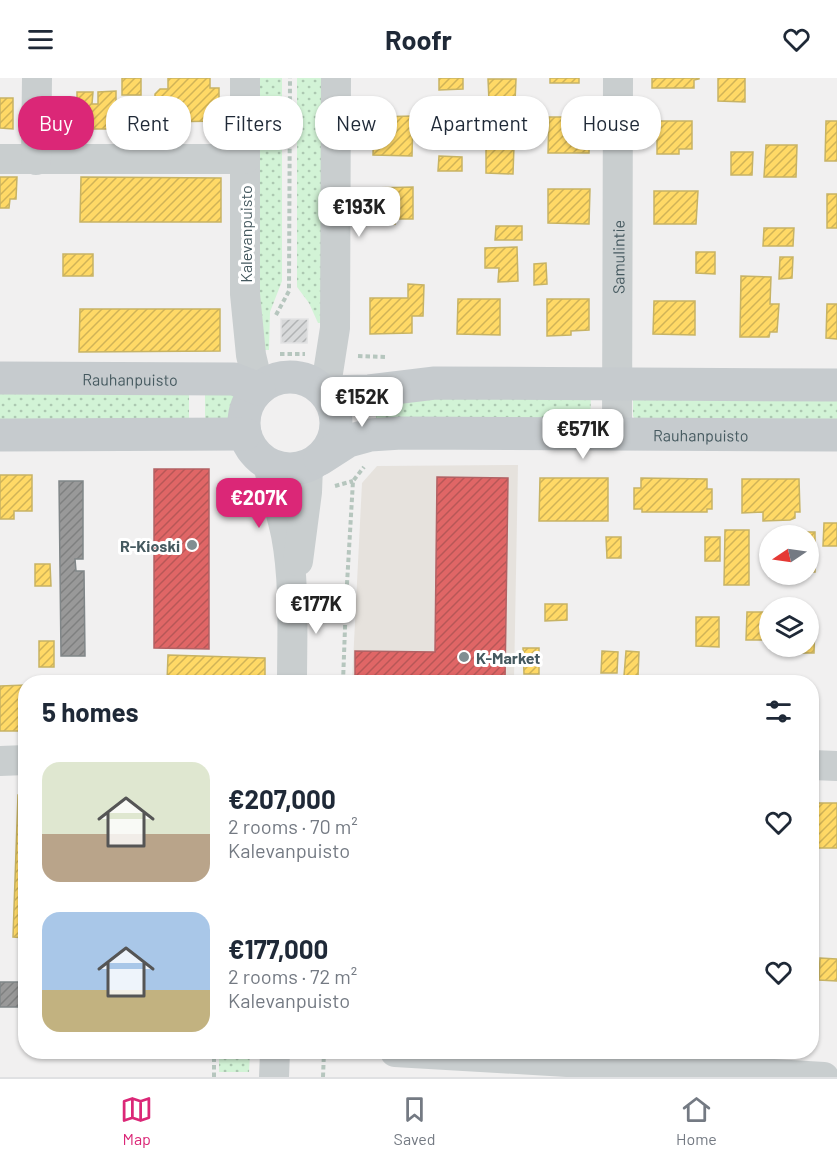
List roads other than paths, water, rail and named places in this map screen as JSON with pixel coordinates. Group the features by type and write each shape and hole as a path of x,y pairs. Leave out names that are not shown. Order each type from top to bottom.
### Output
{"main road":[{"path":"285,377 300,377 314,382 325,392 333,404 337,419 336,434 330,448 312,473 288,470 268,464 259,457 245,434 244,421 246,408 259,389 271,381 285,377"},
{"name":"Rauhanpuisto","path":"0,378 234,379 259,389"},
{"path":"325,392 369,391 435,383 837,385"},
{"name":"Rauhanpuisto","path":"312,473 348,441 370,435 401,433 837,435"},
{"path":"0,435 245,434"}],"street":[{"path":"36,160 37,78"},
{"name":"Kalevanpuisto","path":"245,78 245,294 250,355 259,389"},
{"path":"325,392 335,328 336,78"},
{"name":"Samulintie","path":"617,435 618,78"},
{"path":"0,159 245,159"},
{"path":"268,464 273,492 286,535 292,588 292,675"},
{"path":"292,588 312,473"},
{"path":"0,761 18,760"},
{"path":"819,765 837,766"},
{"path":"274,1077 275,1059"},
{"path":"515,1059 824,1077"}],"place":[{"name":"R-Kioski","path":"192,545"},
{"name":"K-Market","path":"464,657"}]}
